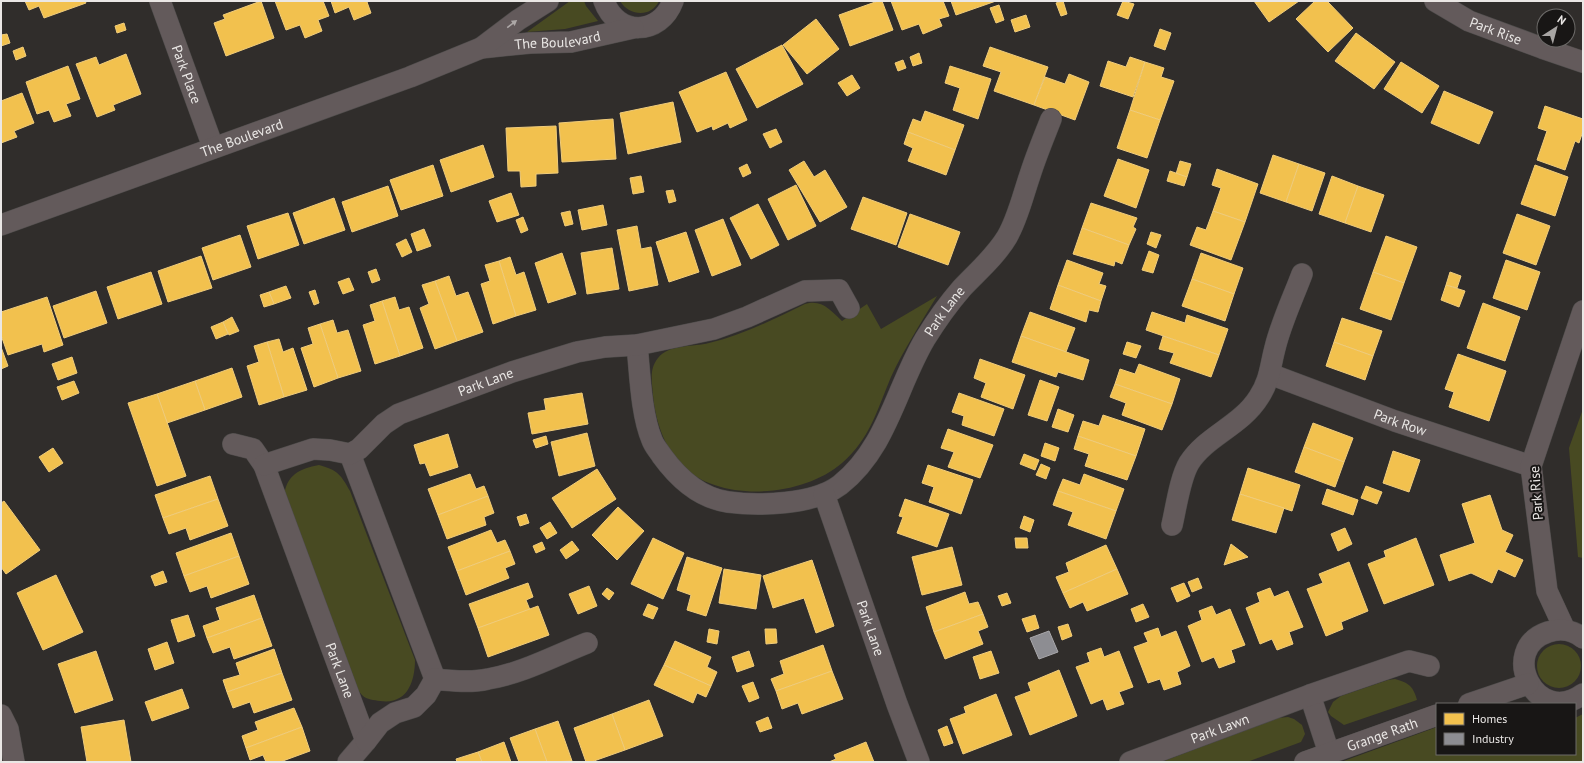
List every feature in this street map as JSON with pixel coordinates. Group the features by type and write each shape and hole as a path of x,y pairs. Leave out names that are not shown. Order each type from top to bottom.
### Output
{"street":[{"name":"Park Place","path":"160,1 214,148"},
{"name":"The Boulevard","path":"1,225 400,81 481,48 518,20 548,1"},
{"path":"604,1 606,9 613,18 622,24 633,28"},
{"path":"672,5 691,1"},
{"name":"Park Rise","path":"1435,1 1469,20 1583,62"},
{"name":"The Boulevard","path":"481,48 571,42 633,28 644,27 654,24 663,18 672,5"},
{"name":"Park Lane","path":"636,345 646,417 653,442 668,465 687,484 711,497 723,501 752,504 788,503 824,494 838,486 858,469 875,446 925,340 962,288 989,261 1007,238 1051,119"},
{"path":"1172,525 1184,472 1189,463 1198,452 1252,408 1260,395 1270,374 1275,348 1302,274"},
{"name":"Park Lane","path":"350,454 359,449 384,424 399,414 512,372 576,352 606,347 636,345 714,329 747,317 805,292 839,290 849,308"},
{"name":"Park Rise","path":"1574,634 1547,591 1531,466 1583,311"},
{"name":"Park Row","path":"1270,374 1395,421 1531,466"},
{"name":"Park Lane","path":"233,444 253,449 264,465 366,741"},
{"path":"264,465 313,449 330,450 350,454 435,679"},
{"name":"Park Lane","path":"824,494 897,704 919,762"},
{"path":"1574,634 1553,630 1542,634 1533,641 1527,650 1524,662 1525,673 1528,684 1536,694 1547,700 1559,702 1571,701 1583,694"},
{"path":"435,679 458,681 487,680 527,669 587,643"},
{"name":"Park Lawn","path":"1130,762 1409,660 1429,666"},
{"path":"348,762 380,723 395,713 414,707 426,695 435,679"},
{"path":"1472,703 1528,684"},
{"path":"1310,695 1329,753"},
{"path":"1,715 8,729 14,762"},
{"name":"Grange Rath","path":"1305,762 1436,715"}],"green space":[{"path":"570,1 584,1 586,6 598,21 565,29 527,32"},
{"path":"620,1 659,1 651,10 640,13 629,10"},
{"path":"937,296 896,367 872,423 860,444 842,463 825,474 806,483 784,489 762,491 739,490 717,486 698,478 681,465 665,441 658,423 654,404 652,371 658,358 668,350 722,340 758,326 805,304 811,303 825,306 842,321 867,304 881,329"},
{"path":"1583,409 1583,558 1578,557 1569,448"},
{"path":"319,465 335,471 350,491 415,660 415,668 411,684 403,696 397,699 380,701 368,699 362,695 356,686 351,677 284,497 285,489 295,474"},
{"path":"1559,644 1571,648 1577,654 1581,666 1577,678 1571,684 1559,688 1547,684 1541,678 1537,666 1541,654 1547,648"},
{"path":"1395,679 1410,686 1414,691 1417,700 1344,725 1331,716 1328,712 1333,702 1341,696"},
{"path":"1583,714 1583,762 1341,762 1436,727 1436,755 1576,755 1576,718"},
{"path":"1288,717 1294,719 1302,725 1305,734 1301,742 1247,762 1161,762 1278,718"}],"building: Homes":[{"path":"25,1 85,1 86,3 44,18 39,6 29,10"},
{"path":"261,1 274,38 226,56 214,23 225,19 223,15"},
{"path":"275,1 323,1 329,16 318,20 322,31 305,38 300,25 286,30"},
{"path":"331,1 370,1 367,2 371,13 354,20 349,7 335,13"},
{"path":"878,1 882,1 893,30 850,46 839,15"},
{"path":"891,1 943,1 949,16 939,19 942,26 923,34 919,24 902,30"},
{"path":"951,1 996,1 956,15"},
{"path":"1063,1 1067,14 1061,16 1056,3"},
{"path":"1123,1 1134,4 1128,19 1117,15"},
{"path":"1254,1 1299,1 1269,22"},
{"path":"1315,1 1327,1 1353,28 1328,52 1296,19"},
{"path":"999,5 1004,20 996,23 990,8"},
{"path":"1026,15 1030,27 1015,32 1011,20"},
{"path":"816,19 839,49 807,74 783,45"},
{"path":"124,23 126,30 117,33 115,26"},
{"path":"1160,29 1171,33 1165,50 1154,46"},
{"path":"1356,33 1395,62 1374,89 1335,61"},
{"path":"7,34 10,43 1,46 1,35"},
{"path":"782,45 803,84 757,108 736,69"},
{"path":"23,47 26,56 16,60 13,51"},
{"path":"990,47 1048,67 1034,105 994,91 1001,72 983,66"},
{"path":"919,53 922,63 913,66 910,57"},
{"path":"126,54 141,94 113,105 115,110 97,117 76,64 96,57 99,65"},
{"path":"1130,57 1145,62 1133,97 1100,86 1108,61 1126,67"},
{"path":"903,60 906,68 898,71 895,63"},
{"path":"1145,62 1164,68 1161,77 1174,81 1160,120 1130,110"},
{"path":"1401,62 1439,86 1422,113 1384,89"},
{"path":"68,66 80,99 66,104 71,116 54,122 49,110 37,114 26,82"},
{"path":"950,66 991,79 978,119 953,110 960,88 945,83"},
{"path":"726,72 747,120 730,128 728,123 713,130 712,126 697,132 679,92"},
{"path":"1069,74 1089,82 1075,120 1034,105 1045,77 1065,84"},
{"path":"852,75 860,88 847,96 838,83"},
{"path":"1444,91 1493,112 1479,144 1431,123"},
{"path":"22,93 34,123 14,131 17,137 1,143 1,101"},
{"path":"673,102 681,142 628,154 620,113"},
{"path":"1545,106 1583,119 1583,131 1579,143 1575,141 1565,170 1537,160 1547,131 1538,128"},
{"path":"1130,110 1160,120 1147,158 1117,148"},
{"path":"925,111 964,125 955,150 908,132 913,119 921,122"},
{"path":"613,119 616,159 562,162 559,123"},
{"path":"556,126 558,173 536,174 536,186 521,187 520,171 508,171 506,128"},
{"path":"776,129 782,142 770,148 763,134"},
{"path":"908,132 955,150 946,175 908,161 913,148 904,144"},
{"path":"483,145 494,177 451,192 440,160"},
{"path":"1273,155 1299,164 1286,202 1260,193"},
{"path":"1118,159 1149,170 1136,208 1104,196"},
{"path":"804,161 814,177 825,170 847,207 820,222 789,170"},
{"path":"1180,161 1191,164 1187,177 1176,174"},
{"path":"747,164 751,173 743,177 739,168"},
{"path":"1299,164 1325,173 1312,211 1286,202"},
{"path":"433,165 443,196 401,210 390,180"},
{"path":"1535,165 1568,177 1555,216 1521,204"},
{"path":"1217,169 1258,184 1245,222 1213,211 1221,188 1212,185"},
{"path":"1170,171 1187,177 1184,186 1167,181"},
{"path":"641,176 644,192 633,194 630,178"},
{"path":"1332,176 1358,186 1345,223 1319,214"},
{"path":"796,185 816,226 788,240 768,199"},
{"path":"388,186 398,216 352,232 342,202"},
{"path":"1358,186 1384,195 1371,232 1345,223"},
{"path":"673,190 676,201 669,203 666,191"},
{"path":"511,193 519,215 497,222 489,201"},
{"path":"863,197 907,213 896,245 851,229"},
{"path":"334,198 345,230 304,244 293,213"},
{"path":"1091,203 1137,218 1133,227 1136,229 1129,245 1082,228"},
{"path":"758,204 779,245 751,259 730,218"},
{"path":"603,205 607,225 582,230 578,210"},
{"path":"570,211 573,224 565,226 561,213"},
{"path":"1213,211 1245,222 1231,260 1190,245 1197,227 1206,230"},
{"path":"288,213 299,245 258,259 247,226"},
{"path":"910,214 960,232 948,265 898,247"},
{"path":"1517,214 1550,226 1536,265 1503,253"},
{"path":"523,217 528,230 521,233 516,220"},
{"path":"723,219 741,265 712,276 695,230"},
{"path":"637,226 641,249 651,247 658,285 629,291 617,230"},
{"path":"1082,228 1129,245 1122,264 1115,261 1114,266 1073,254"},
{"path":"424,229 431,246 417,251 411,234"},
{"path":"686,232 699,272 669,282 656,242"},
{"path":"1151,232 1161,235 1156,248 1147,244"},
{"path":"240,235 251,267 213,280 202,248"},
{"path":"1386,236 1417,247 1404,283 1373,272"},
{"path":"406,239 412,252 402,257 396,244"},
{"path":"612,248 619,289 587,294 581,253"},
{"path":"1149,251 1159,255 1153,273 1142,270"},
{"path":"562,253 576,294 548,303 535,263"},
{"path":"1201,253 1243,268 1234,294 1192,279"},
{"path":"201,256 212,288 168,302 158,271"},
{"path":"510,257 516,275 524,272 536,310 516,316 499,261"},
{"path":"1067,260 1103,273 1099,284 1106,286 1101,301 1058,285"},
{"path":"1506,260 1540,272 1527,310 1493,298"},
{"path":"499,261 516,316 493,324 481,284 490,281 485,265"},
{"path":"376,269 380,280 372,283 368,272"},
{"path":"151,272 162,304 118,319 107,287"},
{"path":"1373,272 1404,283 1391,320 1360,309"},
{"path":"1450,272 1461,276 1457,288 1446,285"},
{"path":"449,276 456,296 468,292 483,332 457,341 435,281"},
{"path":"349,278 354,290 343,294 338,282"},
{"path":"1192,279 1234,294 1225,321 1182,306"},
{"path":"435,281 457,341 435,349 420,308 429,304 422,285"},
{"path":"1058,285 1101,301 1098,312 1089,310 1086,322 1050,309"},
{"path":"1446,285 1465,291 1459,307 1441,300"},
{"path":"286,286 291,298 274,304 269,292"},
{"path":"315,290 319,303 314,305 309,292"},
{"path":"96,291 107,323 64,338 53,306"},
{"path":"269,292 274,304 264,307 260,295"},
{"path":"47,297 63,345 44,352 42,344 8,355 1,335 1,312"},
{"path":"395,297 399,310 409,307 423,348 400,356 382,301"},
{"path":"382,301 400,356 375,364 363,325 375,321 370,305"},
{"path":"1483,303 1520,317 1505,361 1467,348"},
{"path":"1030,312 1075,328 1066,352 1021,336"},
{"path":"1152,312 1185,323 1187,315 1228,329 1219,355 1146,330"},
{"path":"232,317 239,331 229,335 223,322"},
{"path":"1342,318 1382,331 1373,356 1334,342"},
{"path":"333,320 337,333 348,330 361,371 338,378 320,324"},
{"path":"223,322 228,334 216,339 211,327"},
{"path":"320,324 338,378 314,387 301,348 313,344 308,328"},
{"path":"1021,336 1089,360 1083,380 1058,372 1056,377 1012,362"},
{"path":"1163,336 1219,355 1211,377 1170,363 1174,353 1159,349"},
{"path":"279,339 283,352 293,348 307,390 284,397 267,342"},
{"path":"267,342 284,397 259,405 247,366 259,362 254,346"},
{"path":"1127,342 1141,346 1136,358 1123,354"},
{"path":"1334,342 1373,356 1365,380 1326,366"},
{"path":"1,347 8,366 1,369"},
{"path":"1458,354 1506,371 1489,421 1449,407 1454,392 1445,389"},
{"path":"72,357 77,373 58,380 52,364"},
{"path":"980,359 1025,375 1013,409 981,397 986,383 974,378"},
{"path":"1139,364 1180,379 1172,404 1115,384 1120,369 1135,374"},
{"path":"232,368 242,397 205,410 195,381"},
{"path":"1040,380 1059,387 1047,421 1028,415"},
{"path":"74,381 79,393 62,400 57,387"},
{"path":"195,381 205,410 167,423 157,394"},
{"path":"1115,384 1172,404 1162,430 1122,415 1126,403 1110,397"},
{"path":"582,393 588,424 532,434 528,413 546,410 544,399"},
{"path":"959,393 1004,409 994,436 962,425 964,416 952,412"},
{"path":"157,394 186,476 157,486 128,403"},
{"path":"1058,409 1074,415 1068,432 1052,427"},
{"path":"1103,415 1145,429 1136,456 1078,436 1083,421 1099,426"},
{"path":"1313,423 1353,438 1344,462 1304,447"},
{"path":"948,429 993,445 980,478 948,467 954,452 941,448"},
{"path":"587,433 595,466 559,476 551,442"},
{"path":"448,434 458,467 430,476 425,463 420,464 414,445"},
{"path":"546,436 548,444 536,448 533,440"},
{"path":"1078,436 1136,456 1127,480 1085,466 1089,454 1074,449"},
{"path":"1045,443 1059,448 1055,461 1041,456"},
{"path":"1304,447 1344,462 1335,487 1295,472"},
{"path":"53,448 63,463 49,472 39,457"},
{"path":"1393,451 1420,460 1409,492 1383,483"},
{"path":"1024,454 1039,460 1035,470 1020,464"},
{"path":"1041,464 1050,468 1046,479 1036,475"},
{"path":"928,465 973,480 961,514 929,502 934,487 922,483"},
{"path":"1248,468 1300,485 1292,511 1240,494"},
{"path":"597,469 616,499 572,528 552,498"},
{"path":"470,474 476,489 484,486 488,496 438,515 428,489"},
{"path":"1084,474 1124,489 1116,511 1058,491 1063,479 1080,485"},
{"path":"210,476 218,499 163,518 155,495"},
{"path":"1366,486 1382,492 1377,504 1361,498"},
{"path":"1327,489 1358,500 1353,515 1322,504"},
{"path":"1058,491 1116,511 1106,539 1068,525 1073,512 1053,505"},
{"path":"1240,494 1284,508 1276,533 1232,520"},
{"path":"1490,495 1502,530 1513,535 1505,552 1523,560 1515,577 1498,569 1492,583 1471,573 1449,581 1440,555 1475,543 1462,504"},
{"path":"488,496 494,513 484,517 486,525 447,539 438,515"},
{"path":"218,499 228,526 190,540 186,528 169,534 163,518"},
{"path":"905,499 949,514 937,547 897,533 903,517 899,516"},
{"path":"4,501 40,550 6,574 1,567 1,503"},
{"path":"618,507 644,531 617,560 592,535"},
{"path":"526,514 529,523 520,526 517,517"},
{"path":"1024,516 1034,520 1030,532 1020,528"},
{"path":"550,522 557,533 547,539 540,528"},
{"path":"1345,528 1352,544 1338,551 1331,534"},
{"path":"491,530 497,543 505,540 510,551 457,571 448,547"},
{"path":"231,533 239,556 184,576 176,553"},
{"path":"653,538 684,553 663,599 631,584"},
{"path":"1015,538 1027,538 1028,548 1016,548"},
{"path":"1416,538 1434,585 1384,604 1368,564 1386,557 1384,551"},
{"path":"572,541 579,550 566,559 560,550"},
{"path":"542,542 545,549 536,553 533,546"},
{"path":"1231,544 1248,557 1224,565"},
{"path":"1106,545 1117,569 1063,593 1056,577 1069,572 1066,563"},
{"path":"952,547 962,585 922,595 912,557"},
{"path":"510,551 515,564 505,568 509,578 466,595 457,571"},
{"path":"239,556 249,584 211,598 207,586 190,592 184,576"},
{"path":"687,557 722,568 706,616 687,610 691,595 677,590"},
{"path":"812,560 834,626 816,633 804,598 773,608 763,576"},
{"path":"1349,562 1368,611 1341,622 1343,629 1326,636 1307,589 1323,583 1319,574"},
{"path":"724,569 761,575 756,609 719,603"},
{"path":"1117,569 1128,594 1087,611 1083,602 1070,608 1063,593"},
{"path":"163,571 167,582 155,586 151,576"},
{"path":"56,575 83,632 43,650 17,593"},
{"path":"1198,578 1202,588 1192,592 1188,582"},
{"path":"528,583 533,597 526,600 530,610 478,628 469,604"},
{"path":"1184,583 1190,596 1177,602 1171,588"},
{"path":"589,586 597,606 578,614 569,594"},
{"path":"607,588 614,593 609,600 602,594"},
{"path":"1270,588 1274,597 1288,591 1303,627 1289,632 1293,644 1277,650 1272,639 1260,644 1246,608 1260,602 1257,593"},
{"path":"965,592 969,604 978,602 983,614 934,632 926,607"},
{"path":"1007,593 1011,603 1002,606 998,596"},
{"path":"254,595 262,618 207,638 203,626 220,620 216,608"},
{"path":"648,604 658,608 653,619 643,615"},
{"path":"1143,604 1149,617 1136,622 1131,609"},
{"path":"538,606 549,635 488,657 478,628"},
{"path":"1212,606 1216,615 1230,609 1245,645 1231,650 1235,662 1219,668 1214,657 1202,662 1188,626 1202,620 1199,611"},
{"path":"983,614 988,627 978,631 983,644 945,659 934,632"},
{"path":"188,615 195,636 178,642 171,620"},
{"path":"1035,615 1039,628 1027,632 1022,619"},
{"path":"262,618 272,646 234,659 230,647 213,653 207,638"},
{"path":"1068,624 1072,636 1062,640 1058,627"},
{"path":"1158,628 1161,637 1176,631 1190,666 1177,672 1181,684 1164,690 1160,679 1148,683 1134,647 1148,642 1144,633"},
{"path":"709,629 719,631 717,644 707,642"},
{"path":"765,629 776,629 777,643 766,644"},
{"path":"675,641 711,657 707,667 717,672 711,686 664,665"},
{"path":"167,642 174,663 155,670 148,649"},
{"path":"823,645 832,671 776,691 771,679 784,674 780,661"},
{"path":"1101,648 1104,657 1119,651 1133,687 1119,692 1124,704 1107,710 1103,699 1091,704 1076,667 1090,662 1087,653"},
{"path":"274,649 282,673 227,692 223,680 240,675 236,663"},
{"path":"96,651 113,700 75,713 58,664"},
{"path":"749,651 754,666 737,672 732,657"},
{"path":"991,651 999,673 980,679 973,657"},
{"path":"664,665 711,686 706,697 697,693 693,703 654,685"},
{"path":"1059,670 1077,716 1030,735 1015,697 1031,691 1028,683"},
{"path":"832,671 843,699 802,714 798,703 782,709 776,691"},
{"path":"282,673 292,700 254,713 250,702 233,708 227,692"},
{"path":"753,682 759,698 749,702 742,686"},
{"path":"182,689 189,708 152,721 145,702"},
{"path":"996,694 1012,735 963,754 950,719 966,713 964,707"},
{"path":"649,700 663,736 625,750 612,714"},
{"path":"294,708 302,727 246,748 242,736 258,730 255,722"},
{"path":"612,714 625,750 591,762 586,762 574,728"},
{"path":"768,717 772,728 760,732 756,722"},
{"path":"124,720 131,762 87,762 81,727"},
{"path":"558,721 572,761 547,762 535,729"},
{"path":"947,726 953,743 944,746 938,730"},
{"path":"302,727 310,751 280,762 266,762 263,755 250,760 246,748"},
{"path":"535,729 547,762 519,762 510,738"},
{"path":"504,742 511,762 482,762 478,752"},
{"path":"866,742 874,762 829,762 836,759 834,755"},
{"path":"478,752 482,762 457,762 456,759"}],"building: Industry":[{"path":"1049,631 1058,652 1039,659 1030,638"}]}
